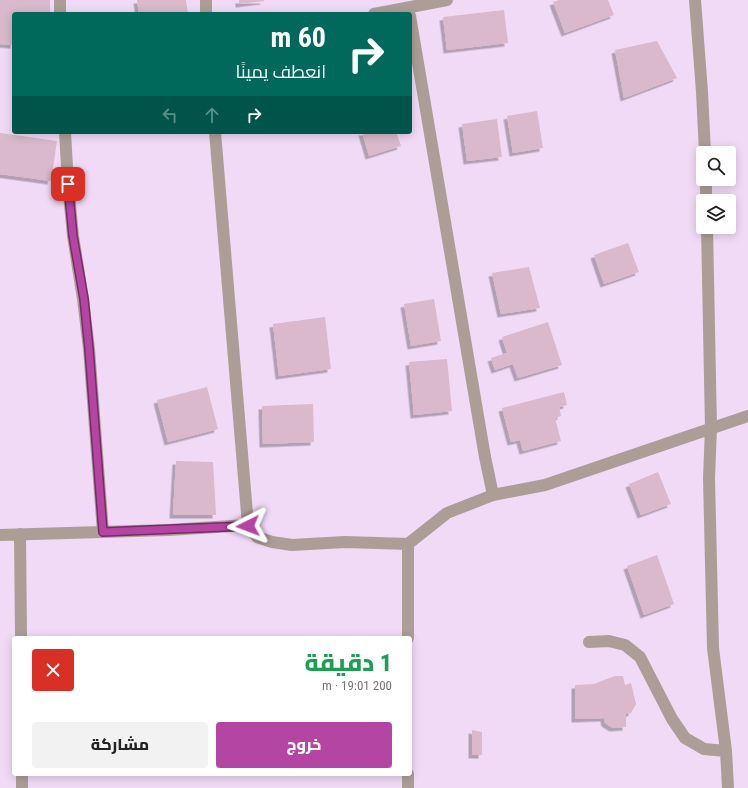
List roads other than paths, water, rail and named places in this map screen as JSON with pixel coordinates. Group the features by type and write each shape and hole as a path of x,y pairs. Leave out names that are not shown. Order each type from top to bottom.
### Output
{"street":[{"path":"60,0 60,12"},
{"path":"206,0 206,12"},
{"path":"409,12 447,0"},
{"path":"695,0 702,92 704,146"},
{"path":"412,30 484,457 493,495"},
{"path":"65,134 73,236 84,299 89,349 103,532"},
{"path":"215,134 248,526 257,537 272,542 292,545 345,542 408,544 447,513 493,495 545,485 748,416"},
{"path":"707,234 711,428 709,478 713,648 726,751 728,788"},
{"path":"0,535 248,526"},
{"path":"20,534 21,636"},
{"path":"408,544 408,636"},
{"path":"589,642 609,641 625,646 640,657 672,719 684,738 704,749 726,751"},
{"path":"22,776 22,788"},
{"path":"408,776 408,788"}]}
